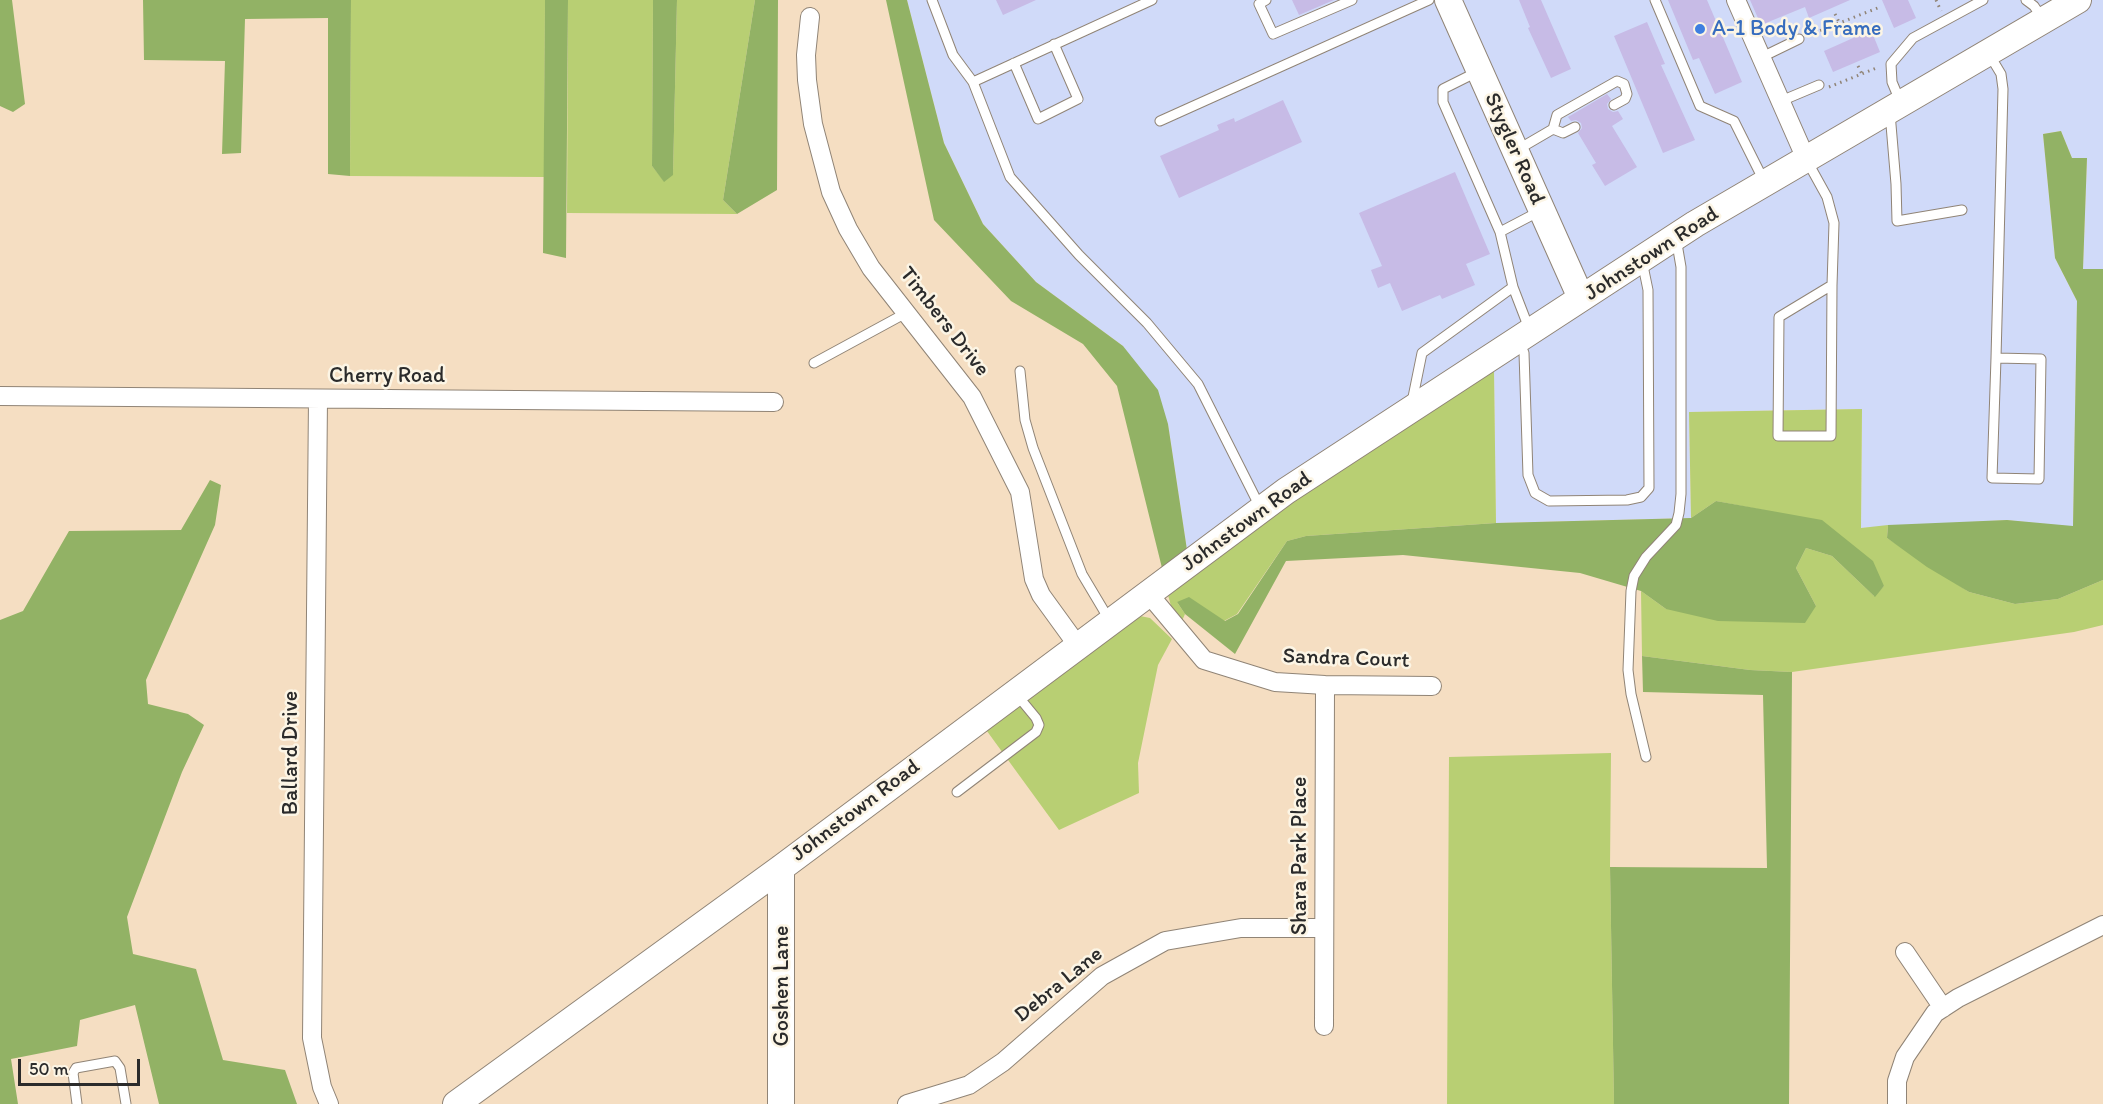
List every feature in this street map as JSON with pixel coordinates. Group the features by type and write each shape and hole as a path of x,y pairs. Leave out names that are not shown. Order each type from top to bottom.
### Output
{"main road":[{"name":"Stygler Road","path":"1448,0 1581,298"},
{"name":"Johnstown Road","path":"456,1104 781,868 1261,510 1676,237 2078,0"},
{"name":"Goshen Lane","path":"781,868 781,1104"}],"street":[{"path":"1736,0 1806,159"},
{"name":"Timbers Drive","path":"810,17 806,56 807,80 813,124 831,192 848,230 871,268 972,397 1020,492 1034,579 1041,595 1078,646"},
{"name":"Cherry Road","path":"0,396 774,402"},
{"name":"Ballard Drive","path":"318,399 312,1038 322,1087 329,1104"},
{"name":"Sandra Court","path":"1148,593 1204,660 1275,682 1432,686"},
{"name":"Shara Park Place","path":"1324,1026 1325,685"},
{"path":"1897,1104 1898,1081 1905,1057 1935,1013 1958,998 2103,925"},
{"name":"Debra Lane","path":"907,1104 969,1085 1003,1062 1101,976 1165,941 1241,928 1323,928"},
{"path":"1905,952 1943,1008"}],"lane":[{"path":"932,0 953,55 973,82 1010,177 1079,255 1147,323 1198,384 1261,510"},
{"path":"973,82 1152,0"},
{"path":"1266,0 1259,4 1273,34 1352,0"},
{"path":"1160,121 1429,0"},
{"path":"1655,0 1700,106 1734,121 1765,183"},
{"path":"1962,210 1897,221 1895,107 1891,64 1913,38 1983,0"},
{"path":"2026,0 2034,6 2043,20"},
{"path":"1762,57 1799,39"},
{"path":"1014,63 1038,119 1078,99 1054,44"},
{"path":"1988,52 2001,74 2003,89 1992,478 2039,479 2041,359 1996,358"},
{"path":"1480,71 1443,89 1443,102 1500,232 1525,336 1528,475 1535,493 1549,501 1627,500 1641,497 1649,488 1648,290 1642,259"},
{"path":"1515,151 1553,129 1557,115 1617,81 1624,84 1628,94 1625,99 1614,105"},
{"path":"1782,101 1819,85"},
{"path":"1553,129 1563,133 1575,127"},
{"path":"1806,159 1827,197 1834,223 1831,436 1778,436 1779,317 1832,285"},
{"path":"1500,232 1542,210"},
{"path":"1646,757 1631,694 1628,670 1631,591 1634,576 1646,557 1676,525 1679,513 1681,494 1681,267 1676,237"},
{"path":"1411,410 1422,353 1513,287"},
{"path":"814,363 906,313"},
{"path":"1020,371 1025,420 1033,448 1082,574 1110,621"},
{"path":"957,792 1036,732 1039,726 1036,718 1015,693"},
{"path":"77,1104 73,1073 76,1068 115,1060 120,1068 126,1104"}],"path":[{"path":"1799,39 1880,7"},
{"path":"1835,14 1845,34"},
{"path":"1819,85 1827,88 1893,61"},
{"path":"1858,66 1862,74"}],"shaded area":[{"path":"907,0 2103,0 2103,269 2083,269 2087,159 2072,158 2061,131 2043,134 2055,258 2077,301 2073,527 2007,520 1861,528 1862,409 1689,412 1691,518 1496,523 1494,371 1187,550 1168,424 1123,346 1036,282 983,224 944,143"}],"green space":[{"path":"0,0 12,0 25,104 13,112 0,106"},
{"path":"143,0 351,0 350,176 328,174 328,18 245,19 241,153 222,154 225,61 144,60"},
{"path":"351,0 545,0 544,177 350,176"},
{"path":"545,0 568,0 566,258 543,253"},
{"path":"568,0 653,0 652,166 664,181 673,174 677,0 755,0 723,200 737,214 567,213"},
{"path":"653,0 677,0 673,175 664,182 652,166"},
{"path":"755,0 778,0 777,190 737,214 723,200"},
{"path":"886,0 907,0 944,143 983,224 1036,282 1123,346 1158,390 1168,424 1187,550 1162,568 1117,386 1083,344 1011,301 934,220"},
{"path":"2061,131 2072,158 2087,158 2083,269 2103,269 2103,580 2058,599 2015,604 1969,592 1927,567 1887,538 1888,525 2007,520 2073,526 2077,301 2055,258 2043,134"},
{"path":"1494,370 1496,523 1306,536 1287,541 1237,614 1224,621 1177,602 1185,614 1181,623 1171,606 1168,595 1175,587 1266,516"},
{"path":"1862,409 1861,528 1888,525 1887,538 1969,592 2015,604 2058,599 2103,580 2103,625 2074,632 1792,672 1750,670 1642,656 1641,591 1666,609 1816,606 1796,568 1806,548 1832,556 1874,596 1884,586 1768,511 1716,501 1691,518 1689,412"},
{"path":"210,480 221,485 215,525 146,680 148,704 188,714 204,725 182,772 127,917 133,954 196,969 223,1060 285,1070 297,1104 159,1104 135,1005 80,1020 77,1046 11,1059 18,1104 0,1104 0,620 23,611 69,531 181,530"},
{"path":"1716,501 1822,520 1873,561 1884,586 1875,597 1832,556 1806,548 1796,568 1816,606 1805,623 1718,621 1666,609 1641,591 1580,573 1403,555 1286,561 1235,654 1185,614 1177,602 1189,597 1225,621 1238,614 1287,541 1306,536 1496,523 1691,518"},
{"path":"1140,616 1150,618 1172,639 1158,665 1138,763 1139,793 1059,830 984,727"},
{"path":"1642,656 1750,670 1792,672 1789,1104 1614,1104 1610,867 1767,868 1763,695 1643,692"},
{"path":"1611,753 1610,867 1614,1104 1447,1104 1449,757"}],"building":[{"path":"996,0 1036,0 1003,15"},
{"path":"1292,0 1334,0 1299,15"},
{"path":"1519,0 1541,0 1571,69 1551,78 1528,28 1530,27"},
{"name":"A-1 Body & Frame","path":"1668,0 1707,0 1742,82 1715,94 1699,58 1693,60"},
{"path":"1750,0 1850,0 1809,18 1805,7 1761,25"},
{"path":"1882,0 1908,0 1916,18 1894,28"},
{"path":"1647,22 1665,64 1661,65 1695,140 1663,153 1614,36"},
{"path":"1871,30 1880,52 1833,72 1824,51"},
{"path":"1607,94 1611,99 1607,104 1608,109 1613,112 1618,111 1623,119 1612,126 1637,167 1605,186 1592,165 1596,163 1578,133 1582,128 1581,123 1576,120 1571,121 1568,117"},
{"path":"1283,100 1302,142 1179,198 1160,156 1219,130 1217,125 1234,118 1235,122"},
{"path":"1455,172 1490,254 1466,264 1475,285 1442,299 1440,295 1402,311 1390,283 1378,288 1371,270 1382,266 1359,213"}],"place":[{"name":"A-1 Body & Frame","path":"1700,29"}]}
